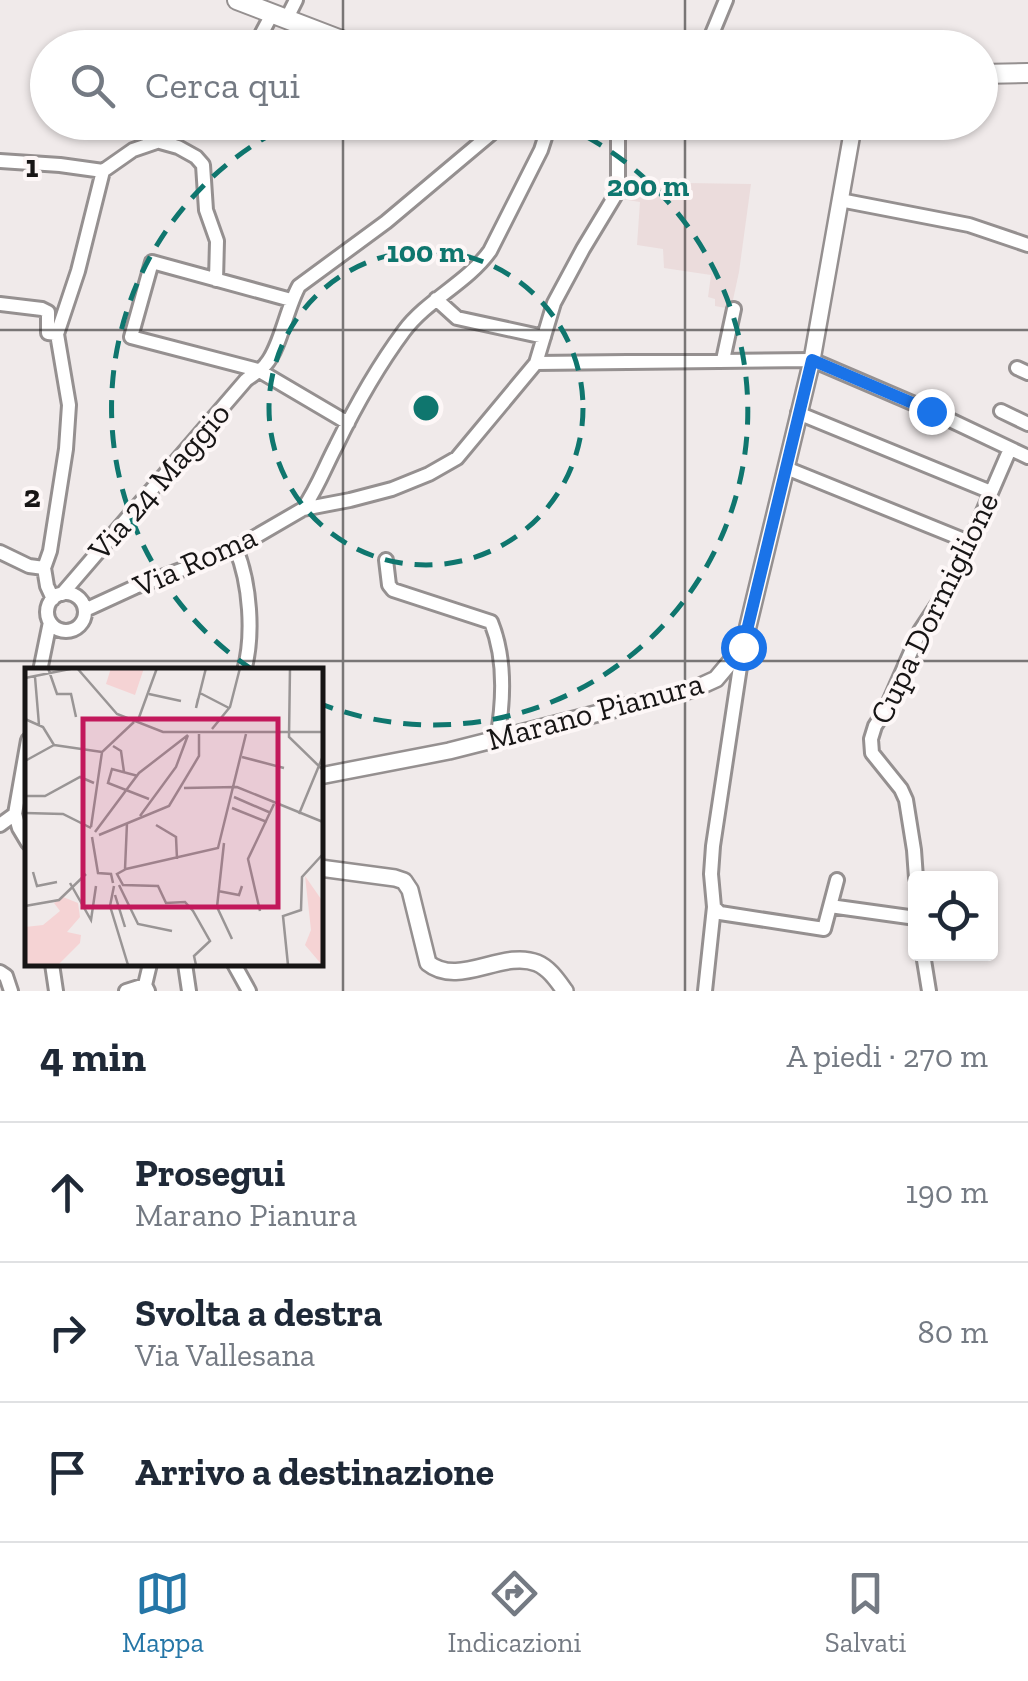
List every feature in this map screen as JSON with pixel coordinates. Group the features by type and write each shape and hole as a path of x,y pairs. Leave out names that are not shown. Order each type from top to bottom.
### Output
{"main road":[{"path":"237,0 314,30"},
{"path":"998,74 1028,73"}],"street":[{"path":"269,30 296,0"},
{"path":"713,30 726,0"},
{"path":"57,596 44,568 68,438 68,405 57,334 78,272 103,172 133,150 163,140"},
{"path":"348,423 258,370 131,337 152,262 291,300 299,286 386,222 484,140"},
{"path":"303,509 320,485 348,423 400,336 490,251 545,140"},
{"path":"303,509 392,489 449,464 466,448 536,363 554,303 615,196 618,140"},
{"path":"706,991 714,907 713,846 743,647 812,360 851,140"},
{"path":"158,142 178,147 203,165 206,210 217,241 216,280"},
{"path":"0,161 103,172"},
{"path":"840,200 969,225 1028,244"},
{"path":"436,299 457,318 544,337"},
{"name":"Via 24 Maggio","path":"57,596 246,380 267,364 291,300"},
{"path":"0,304 42,308 48,312 48,333 57,334"},
{"path":"723,360 734,309"},
{"path":"536,363 812,360 1028,457"},
{"path":"1001,411 1028,424"},
{"path":"798,413 991,492"},
{"name":"Cupa Dormiglione","path":"916,871 906,800 872,754 872,739 920,632 953,580 1010,449"},
{"path":"786,468 969,542"},
{"name":"Via Roma","path":"85,610 236,549 303,509"},
{"path":"236,549 248,592 244,668"},
{"path":"0,552 29,566 44,568"},
{"path":"386,560 393,590 490,622 501,657 498,739"},
{"path":"50,622 60,630 72,630 82,622 85,610 80,599 74,595 57,596"},
{"path":"41,668 50,622 47,610 57,596"},
{"name":"Marano Pianura","path":"322,776 498,739 694,689 716,679 743,647"},
{"path":"25,757 15,814 25,838"},
{"path":"0,825 15,814"},
{"path":"322,868 404,881 410,890 428,964 436,970 450,972 528,960 541,964 566,991"},
{"path":"714,907 720,912 824,929 837,880"},
{"path":"830,906 908,917"},
{"path":"924,961 929,991"},
{"path":"52,966 56,991"},
{"path":"185,966 190,991"},
{"path":"235,966 248,991"},
{"path":"0,972 6,976 11,991"},
{"path":"126,991 146,988"}],"shaded area":[{"path":"623,182 751,184 731,309 715,306 715,299 708,297 711,275 664,268 663,249 637,245 640,202 621,199"}],"route":[{"path":"743,647 812,360 931,411"}]}
